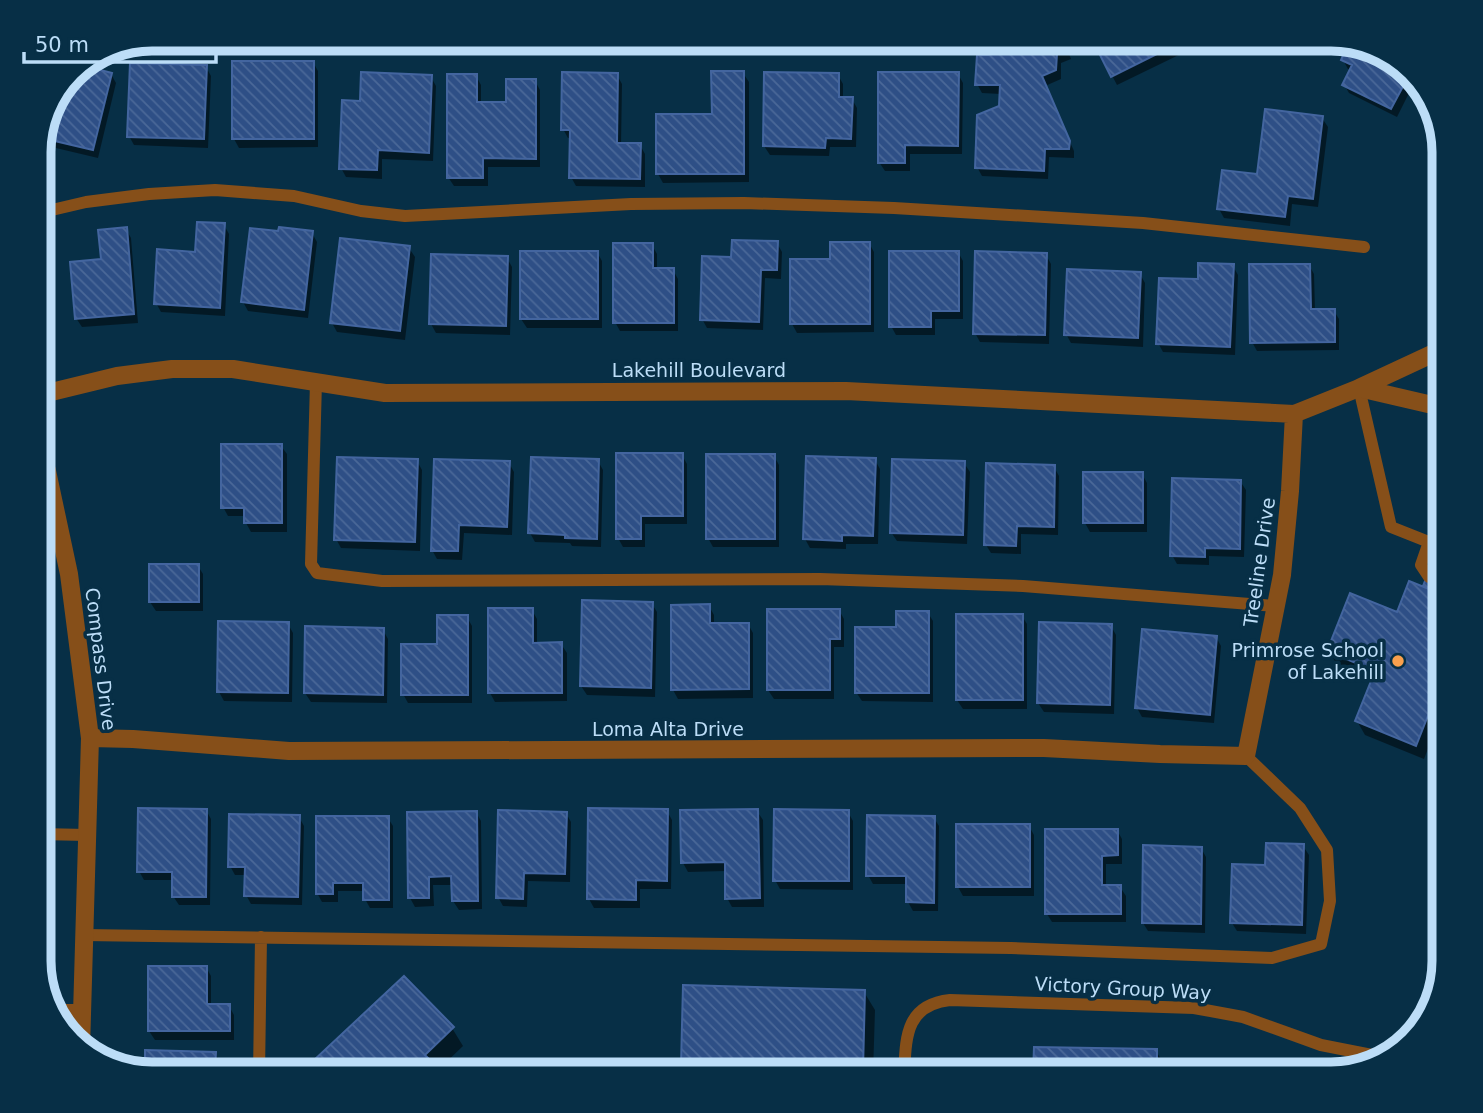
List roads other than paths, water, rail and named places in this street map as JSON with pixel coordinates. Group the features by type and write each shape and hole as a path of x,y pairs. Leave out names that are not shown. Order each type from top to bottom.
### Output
{"street":[{"name":"Lakehill Boulevard","path":"51,392 117,376 172,369 233,369 384,393 846,391 1294,414 1432,354"},
{"path":"1359,388 1432,404"},
{"name":"Treeline Drive","path":"1246,756 1282,575 1294,414"},
{"name":"Compass Drive","path":"51,490 69,574 90,738 81,1033"},
{"name":"Loma Alta Drive","path":"90,738 289,751 1044,748 1246,756"},
{"path":"65,1013 82,1013"}],"lane":[{"path":"51,210 86,202 149,194 215,190 294,196 361,211 405,216 631,204 744,203 894,208 1143,223 1364,247"},
{"path":"316,382 311,564 317,573 382,581 820,579 996,585 1276,606"},
{"path":"1359,388 1391,527 1432,543"},
{"path":"1429,542 1421,565 1432,578"},
{"path":"84,934 1011,948 1272,958 1321,944 1330,901 1327,850 1300,808 1246,756"},
{"path":"51,834 87,835"},
{"path":"259,1062 261,937"},
{"name":"Victory Group Way","path":"905,1062 906,1037 916,1016 928,1006 950,1000 1194,1008 1243,1017 1321,1045 1370,1055"}],"place":[{"name":"Primrose School of Lakehill","path":"1398,661"}]}
